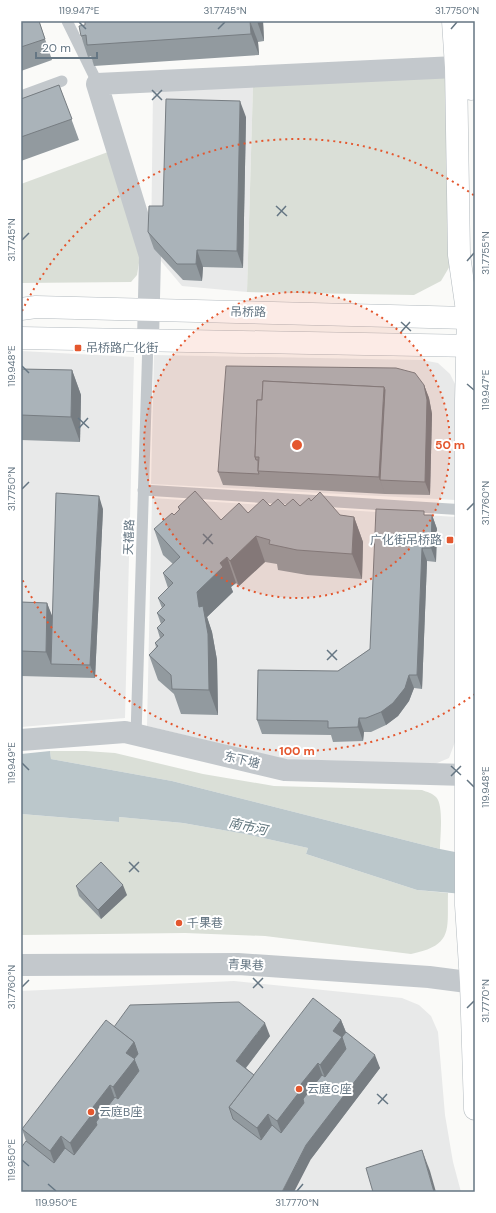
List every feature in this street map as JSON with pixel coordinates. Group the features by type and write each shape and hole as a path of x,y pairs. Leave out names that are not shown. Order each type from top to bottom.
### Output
{"main road":[{"path":"453,21 456,67 459,255 472,319"},
{"path":"470,21 472,319 466,510 466,905 473,983 475,1109"},
{"name":"吊桥路","path":"21,309 36,307 472,319"},
{"path":"21,338 37,337 471,346"}],"street":[{"path":"148,340 150,256 98,84 456,67"},
{"name":"东下塘","path":"21,740 125,732 285,770 466,775"},
{"name":"青果巷","path":"21,965 238,964 429,976 473,983"}],"lane":[{"path":"67,21 98,84"},
{"path":"21,96 62,81"},
{"name":"天禧路","path":"136,735 148,340"},
{"path":"143,490 466,510"}],"shaded area":[{"path":"458,76 454,259 441,281 414,295 247,292 253,85"},
{"path":"253,85 247,292 182,286 151,249 153,91"},
{"path":"108,152 140,257 137,275 131,282 21,283 21,184"},
{"path":"21,351 134,357 125,718 21,727"},
{"path":"154,355 422,360 438,363 450,374 457,388 456,500 151,484"},
{"path":"152,498 457,517 455,742 449,758 435,764 284,759 147,726"},
{"path":"50,751 115,753 203,774 274,786 422,790 433,794 436,797 440,807 440,849 172,781 51,759"},
{"path":"21,814 118,822 119,817 183,823 245,834 308,848 306,854 417,890 448,893 448,917 445,934 435,946 411,954 265,936 185,933 21,935"},
{"path":"234,981 402,998 419,1005 431,1016 438,1032 445,1115 453,1162 461,1192 21,1192 21,991"}],"water":[{"name":"南市河","path":"50,751 51,759 172,781 440,849 475,856 475,895 417,890 306,854 308,848 245,834 183,823 119,817 119,822 21,814 21,754"}],"building":[{"path":"21,21 39,21 45,39 21,47"},
{"path":"85,21 250,21 251,34 87,45 86,35 81,36 79,26 85,25"},
{"path":"59,85 72,119 21,137 21,99"},
{"path":"166,99 240,101 237,251 197,250 196,264 177,264 148,232 149,206 163,206"},
{"path":"226,366 396,368 415,373 424,385 427,400 425,482 380,480 384,387 263,381 262,400 257,400 255,457 256,460 258,460 259,474 218,472"},
{"path":"21,369 72,370 71,417 21,415"},
{"path":"263,381 384,387 379,477 258,471 259,457 255,457 257,400 262,400"},
{"path":"195,491 221,520 239,503 248,513 263,499 270,506 278,499 285,506 293,499 300,506 309,498 311,501 320,492 340,515 354,517 352,554 297,550 269,544 270,540 256,536 230,561 227,557 220,563 223,567 197,592 199,607 203,606 208,634 209,690 172,689 171,675 149,655 158,646 155,643 164,635 157,628 165,620 157,613 165,605 158,598 173,583 163,573 180,557 154,529 172,513 174,515 180,509 178,507"},
{"path":"56,493 99,496 90,665 51,664"},
{"path":"376,509 424,511 424,515 432,515 431,548 422,548 417,675 409,675 405,688 393,703 381,712 366,718 359,718 358,727 328,728 328,721 257,720 258,670 338,671 370,649"},
{"path":"21,602 47,603 46,652 21,651"},
{"path":"101,862 123,885 98,910 76,886"},
{"path":"313,998 341,1020 333,1031 342,1037 320,1065 318,1063 297,1089 300,1091 277,1121 268,1114 257,1128 229,1107"},
{"path":"239,1002 265,1023 236,1061 254,1075 229,1107 233,1119 261,1140 272,1125 281,1133 304,1103 303,1099 322,1075 325,1077 346,1049 342,1037 346,1032 375,1055 306,1145 282,1192 21,1192 21,1148 26,1141 54,1163 65,1148 74,1155 97,1125 96,1122 115,1097 118,1099 139,1071 134,1059 138,1054 134,1042 114,1027 130,1005"},
{"path":"106,1020 134,1042 126,1053 135,1059 113,1087 110,1085 90,1111 93,1113 70,1143 61,1136 50,1151 22,1129"},
{"path":"422,1150 434,1192 373,1192 366,1168"}],"place":[{"name":"吊桥路广化街","path":"78,348"},
{"name":"广化街吊桥路","path":"450,540"},
{"name":"千果巷","path":"179,923"},
{"name":"云庭C座","path":"299,1089"},
{"name":"云庭B座","path":"91,1112"}]}
